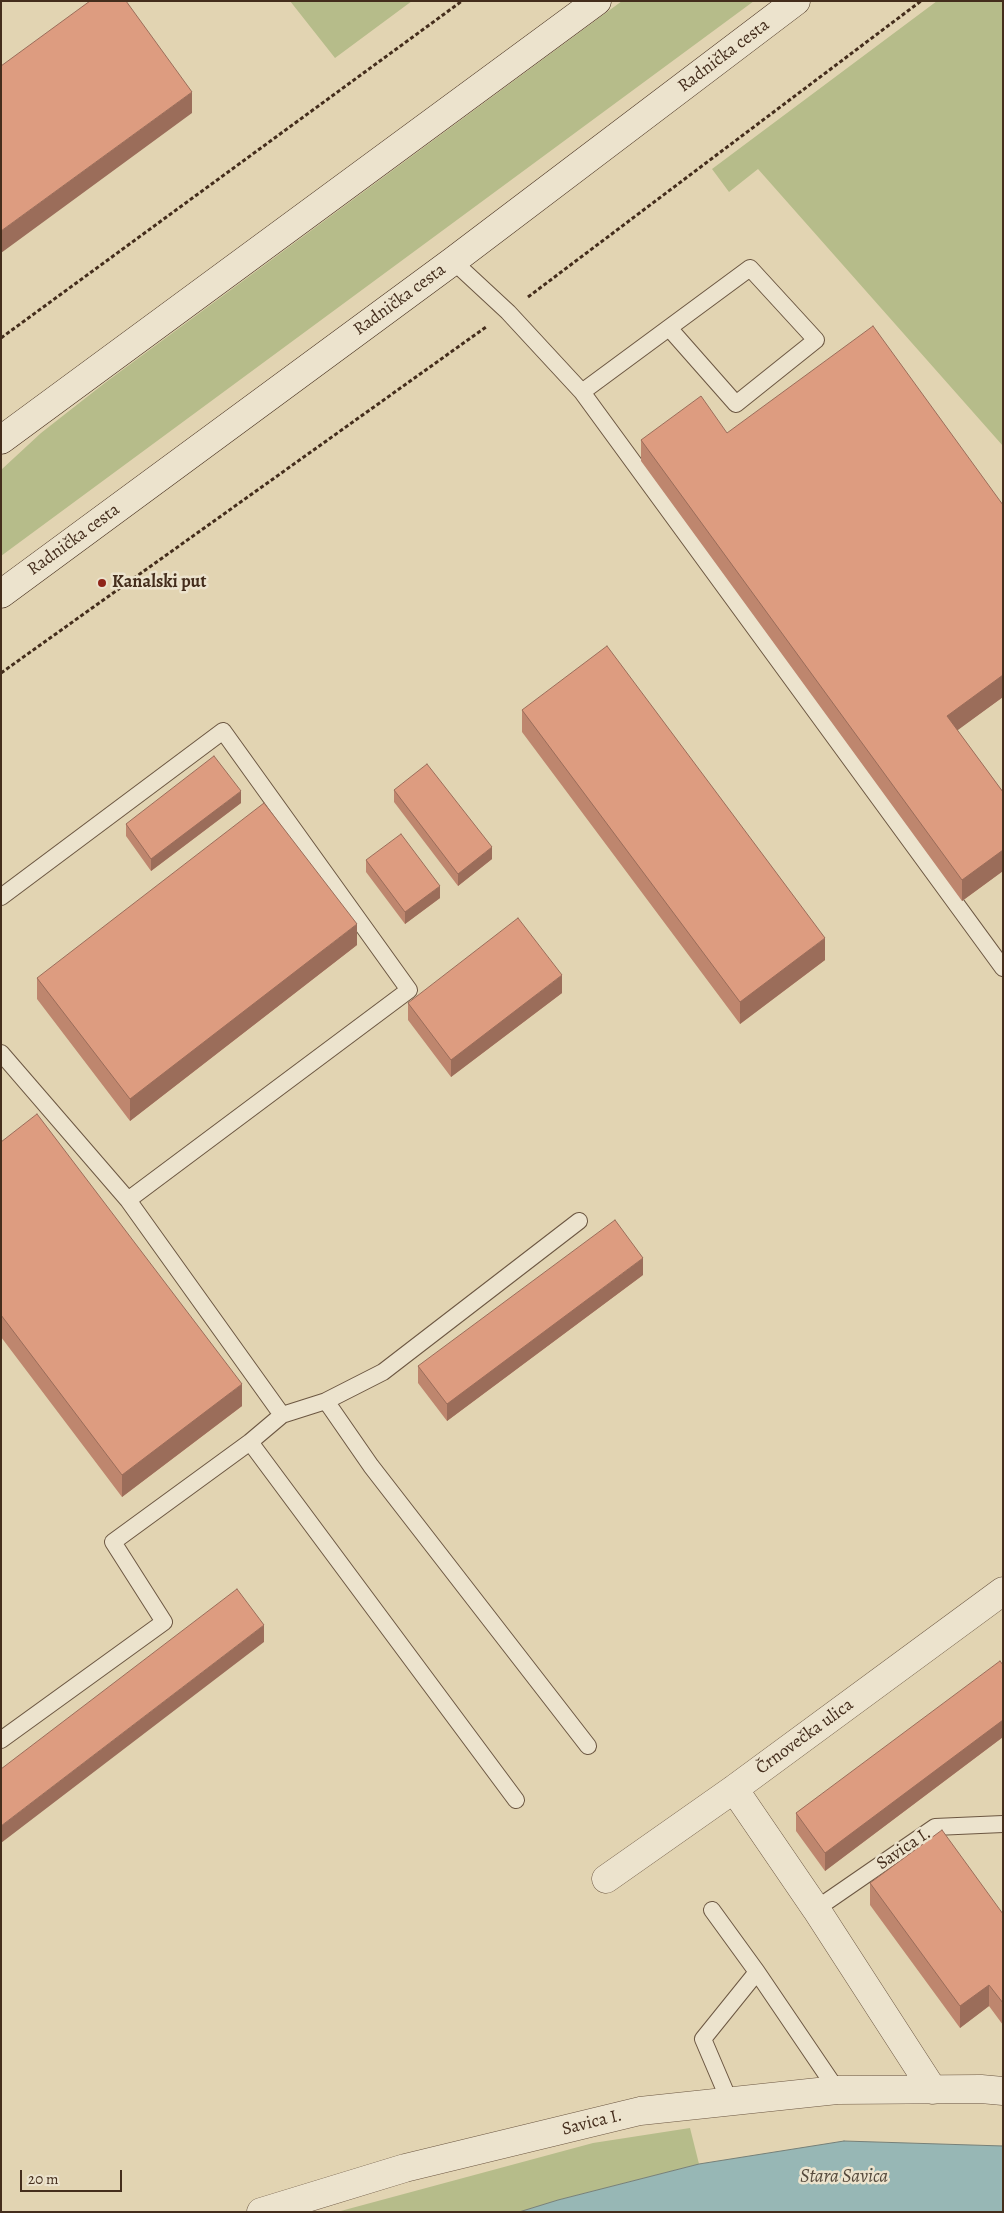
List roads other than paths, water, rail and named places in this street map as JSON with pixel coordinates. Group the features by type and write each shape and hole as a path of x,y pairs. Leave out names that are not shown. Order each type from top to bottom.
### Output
{"main road":[{"path":"1,440 597,1"},
{"name":"Radnička cesta","path":"1,594 453,261 796,1"},
{"name":"Črnovečka ulica","path":"606,1879 734,1789 1003,1591"},
{"path":"734,1789 816,1909 933,2090"},
{"name":"Savica I.","path":"261,2212 405,2168 640,2111 836,2090 981,2089 1003,2092"}],"lane":[{"path":"453,261 508,312 582,392 1003,968"},
{"path":"582,392 750,268 816,340 736,404 669,328"},
{"path":"1,897 223,732 409,990 128,1200"},
{"path":"1,1053 128,1200 282,1416"},
{"path":"1,1740 164,1622 113,1542 250,1442 282,1416 326,1401 383,1372 579,1221"},
{"path":"326,1401 371,1466 588,1746"},
{"path":"250,1442 516,1800"},
{"name":"Savica I.","path":"816,1909 935,1827 1003,1824"},
{"path":"712,1910 757,1972 836,2090"},
{"path":"729,2100 703,2039 757,1972"}],"water":[{"name":"Stara Savica","path":"844,2141 1003,2146 1003,2212 519,2212 558,2200 699,2164"}],"place":[{"name":"Kanalski put","path":"102,583"}]}
